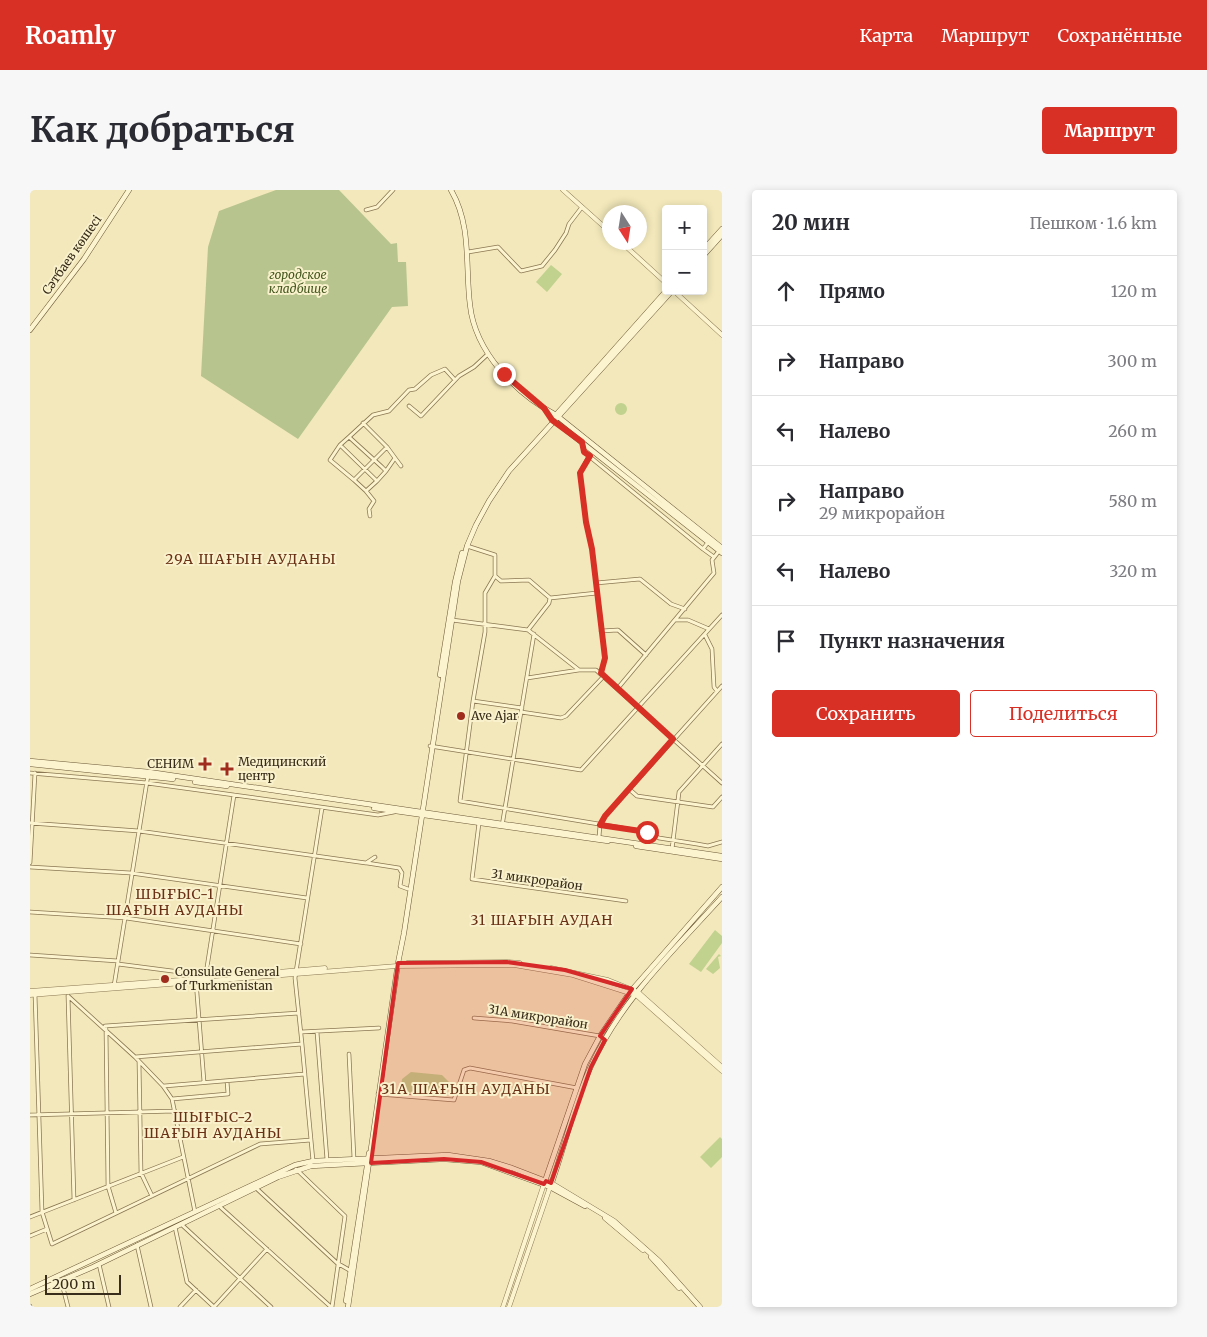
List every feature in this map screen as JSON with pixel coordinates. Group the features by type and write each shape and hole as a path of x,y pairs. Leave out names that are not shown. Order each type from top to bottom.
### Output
{"main road":[{"name":"Сәтбаев көшесі","path":"30,330 84,258 129,190"},
{"path":"451,190 461,210 468,252 470,306 478,335 488,354 506,376 544,408 558,416 721,550"},
{"path":"707,246 722,229"},
{"path":"707,252 722,236"},
{"path":"558,416 663,295"},
{"path":"396,965 404,933 451,620 466,546 488,500 515,463 669,295"},
{"path":"544,408 553,420 710,540"},
{"path":"30,763 148,774 672,849"},
{"path":"346,1307 379,1094 396,965 421,813"},
{"path":"560,833 599,837 722,858"},
{"path":"545,1182 585,1064 600,1036 631,990 722,887"},
{"path":"551,1185 591,1066 605,1040 637,993 722,897"},
{"path":"600,1036 605,1040"},
{"path":"30,1294 195,1212 256,1188 296,1168 369,1161 466,1157 497,1162 545,1182 623,1228 659,1261 698,1307"},
{"path":"30,1289 92,1264 99,1264 181,1224 217,1204 312,1161 369,1161"}],"street":[{"path":"366,210 377,207 393,190"},
{"path":"563,190 602,225"},
{"path":"468,252 498,247 521,271 542,266 555,250 566,233 569,224 582,207"},
{"path":"630,250 662,280"},
{"path":"677,295 722,335"},
{"path":"409,406 421,416 455,380 474,367 488,354"},
{"path":"370,516 369,509 374,501 366,491 330,460 340,446 363,423 373,415 389,411 409,390 416,389 431,376 445,369 455,380"},
{"path":"363,423 387,447 402,466"},
{"path":"349,437 386,471"},
{"path":"584,437 582,442 584,452 714,557"},
{"path":"340,446 377,481"},
{"path":"354,480 387,447"},
{"path":"521,712 561,718 566,716 603,674 605,658 580,473 590,456"},
{"path":"366,491 396,458"},
{"path":"703,548 710,540"},
{"path":"466,546 495,555 495,576 485,593 485,624 460,801 647,832 656,837 708,846 722,842"},
{"path":"618,688 686,609 714,573 712,560 721,550"},
{"path":"495,576 501,581 529,580 550,598 597,593"},
{"path":"596,583 640,580 671,604 686,609"},
{"path":"528,630 549,603 550,598"},
{"path":"431,746 581,770 722,615"},
{"path":"451,620 528,630 579,670"},
{"path":"676,620 688,620 709,629"},
{"path":"601,631 618,630 646,655"},
{"path":"502,825 534,634"},
{"path":"704,635 712,649 714,687 717,691"},
{"path":"527,678 579,670 596,670 603,674 722,783"},
{"path":"599,837 600,825 629,789 722,686"},
{"path":"473,701 522,708"},
{"path":"672,849 679,792 722,744"},
{"path":"30,773 147,783 378,815 397,809"},
{"path":"36,773 32,805 30,865 131,873 307,898"},
{"path":"114,987 148,774"},
{"path":"629,789 637,796 713,807 722,797"},
{"path":"205,980 234,795"},
{"path":"312,1161 296,972 322,808"},
{"name":"31 микрорайон","path":"479,821 472,880 626,901"},
{"path":"32,823 138,831 399,868 402,873 400,886 408,889"},
{"path":"366,863 375,857"},
{"path":"30,912 126,918 301,944"},
{"path":"30,955 118,962 180,972"},
{"path":"311,1140 260,1144 52,1244 42,1212 33,993 68,992 396,965 507,962 565,970 631,990 637,993 722,1067"},
{"path":"196,980 204,1082"},
{"path":"68,992 135,1056 163,1086 172,1099 195,1212"},
{"path":"68,992 74,1200"},
{"path":"637,993 722,1071"},
{"path":"105,1028 198,1019 299,1013"},
{"name":"31А микрорайон","path":"474,1018 512,1021 600,1036"},
{"path":"105,1028 108,1186 116,1213"},
{"path":"301,1032 379,1028"},
{"path":"318,1032 327,1160"},
{"path":"135,1056 302,1044"},
{"path":"348,1054 354,1160"},
{"path":"139,1062 141,1173 152,1196"},
{"path":"379,1094 454,1100 464,1070 470,1068 577,1088"},
{"path":"163,1086 306,1074"},
{"path":"172,1099 228,1094 227,1080"},
{"path":"30,1115 175,1112"},
{"path":"30,1216 183,1157"},
{"path":"296,1168 345,1216 331,1307"},
{"path":"503,1307 545,1182"},
{"path":"505,1302 510,1305 551,1185"},
{"path":"256,1188 337,1263 352,1271"},
{"path":"217,1204 331,1307"},
{"path":"181,1224 271,1307"},
{"path":"175,1227 187,1282 214,1307 267,1249"},
{"path":"30,1236 47,1229"},
{"path":"137,1245 150,1307"},
{"path":"99,1264 109,1307"},
{"path":"61,1280 68,1307"},
{"path":"180,1307 196,1290"}],"highlighted area":[{"path":"507,962 565,970 632,989 600,1036 605,1040 591,1067 551,1183 546,1181 544,1184 481,1162 444,1159 371,1163 398,963"}],"green space":[{"name":"городское кладбище","path":"276,190 339,190 391,244 397,243 398,262 406,262 408,306 392,307 298,439 201,376 208,247 219,211"},
{"path":"551,265 562,274 547,292 536,282"},
{"path":"619,403 623,403 627,409 623,415 619,415 615,411 615,407"},
{"path":"715,930 722,936 722,943 701,972 689,964"},
{"path":"719,954 721,956 718,957 720,968 713,974 706,969"},
{"path":"411,1072 442,1075 449,1082 448,1088 440,1095 405,1092 401,1086 402,1079"},
{"path":"720,1137 722,1139 722,1157 711,1168 700,1157"}],"place":[{"name":"Ave Ajar","path":"461,716"},
{"name":"СЕНИМ","path":"205,764"},
{"name":"Медицинский центр","path":"227,769"},
{"name":"Consulate General of Turkmenistan","path":"165,979"}],"district":[{"name":"29А ШАҒЫН АУДАНЫ","path":"251,559"},
{"name":"ШЫҒЫС-1 ШАҒЫН АУДАНЫ","path":"175,902"},
{"name":"31 ШАҒЫН АУДАН","path":"542,920"},
{"name":"31А ШАҒЫН АУДАНЫ","path":"466,1089"},
{"name":"ШЫҒЫС-2 ШАҒЫН АУДАНЫ","path":"213,1126"}],"route":[{"path":"504,374 544,408 552,420 582,442 584,452 590,456 580,470 580,473 586,522 592,549 605,658 601,673 673,739 605,816 600,825 647,832"}]}
